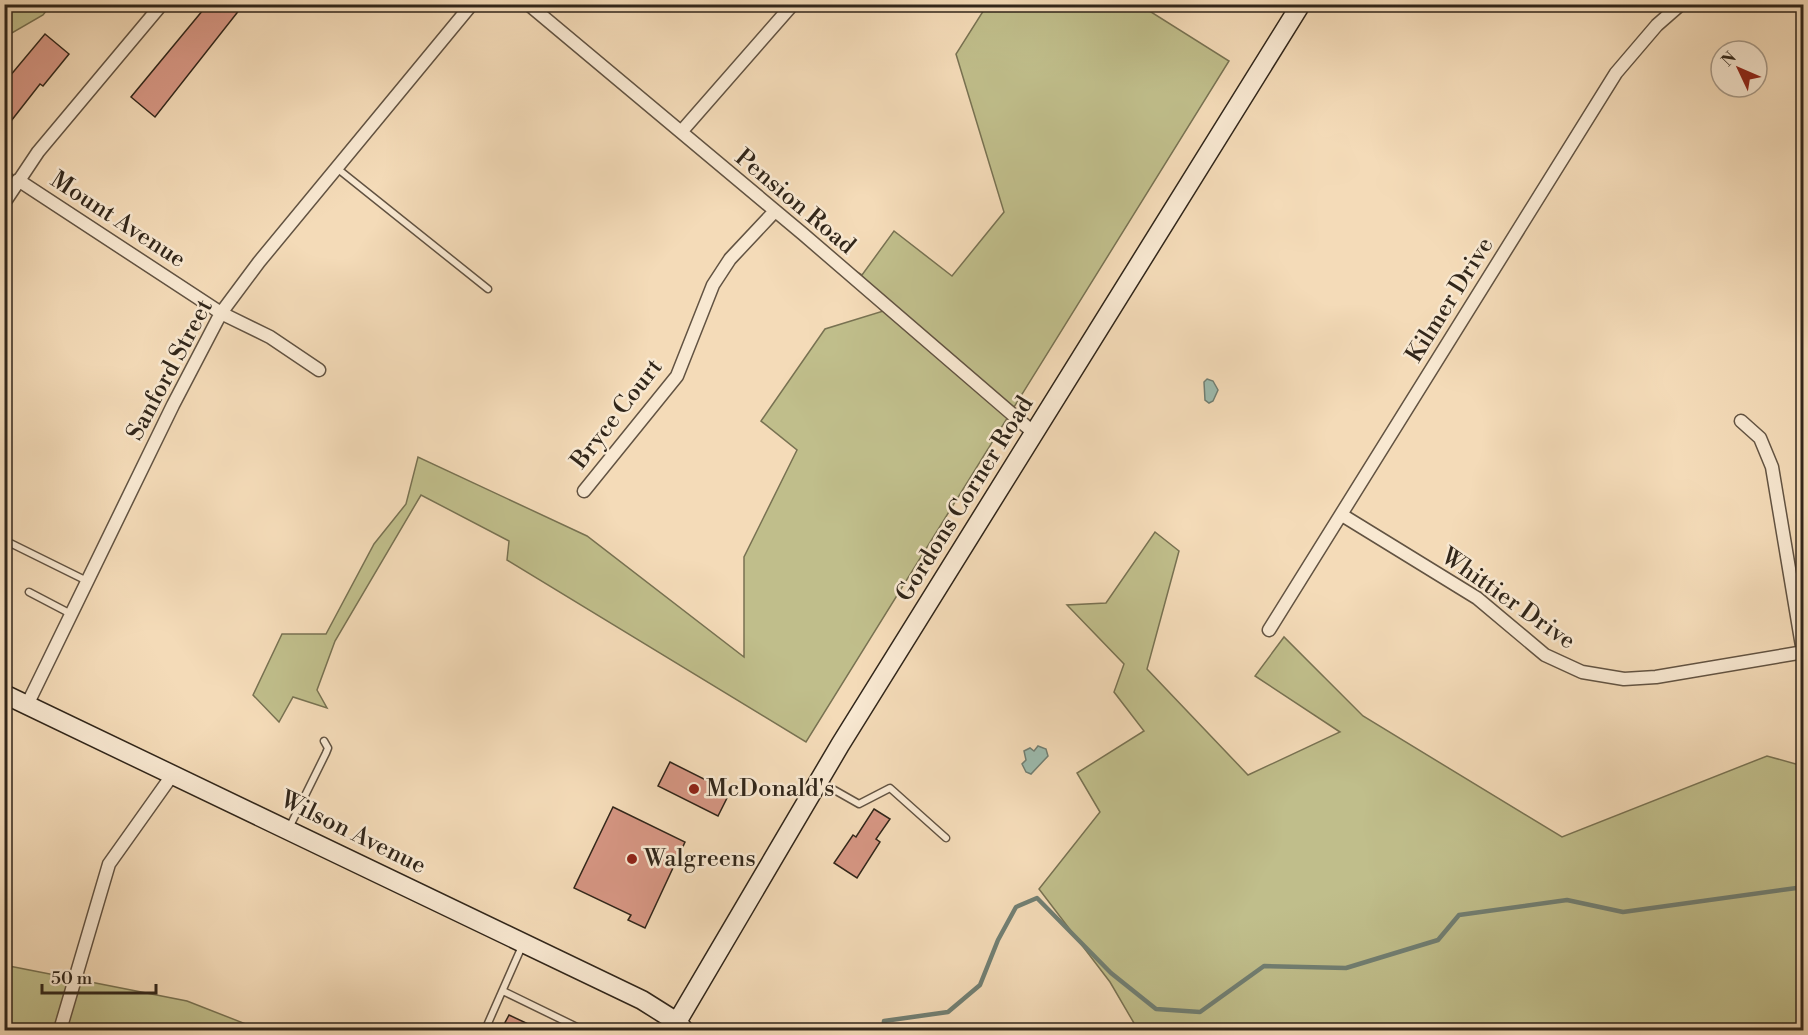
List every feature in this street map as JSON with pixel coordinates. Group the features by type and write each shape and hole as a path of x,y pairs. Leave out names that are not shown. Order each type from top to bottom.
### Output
{"street":[{"path":"4,203 18,180 162,4"},
{"name":"Sanford Street","path":"27,705 173,405 221,313 259,262 472,4"},
{"name":"Pension Road","path":"528,4 775,211 1034,433"},
{"path":"681,132 793,4"},
{"name":"Gordons Corner Road","path":"677,1028 819,781 1301,4"},
{"name":"Kilmer Drive","path":"1269,630 1616,73 1657,25 1681,4"},
{"name":"Mount Avenue","path":"18,180 221,313 270,337 319,370"},
{"name":"Bryce Court","path":"584,491 677,376 713,285 730,259 775,211"},
{"path":"1741,422 1760,438 1772,467 1803,652"},
{"name":"Whittier Drive","path":"1342,515 1477,598 1545,655 1582,672 1623,679 1656,677 1803,652"},
{"name":"Wilson Avenue","path":"4,694 642,1000 677,1028"},
{"path":"60,1030 109,864 173,774"}],"lane":[{"path":"338,169 488,289"},
{"path":"4,540 87,580"},
{"path":"29,592 71,614"},
{"path":"289,829 327,753 328,748 324,741"},
{"path":"819,781 859,804 890,788 946,837"},
{"path":"485,1030 523,943"},
{"path":"503,991 583,1030"}],"shaded area":[{"path":"4,5 51,5 43,15 5,37"},
{"path":"987,5 1140,5 1229,61 806,742 507,560 509,541 421,495 335,641 317,690 327,708 293,697 279,722 253,695 282,634 326,634 374,544 406,504 418,457 587,536 744,657 744,557 797,450 761,421 825,329 890,309 842,263 862,275 894,231 952,276 1004,212 956,54"},
{"path":"5,163 16,180 5,204"},
{"path":"1207,379 1213,381 1218,390 1213,401 1209,403 1205,400 1204,382"},
{"path":"1155,532 1179,551 1147,669 1248,775 1340,732 1255,676 1284,637 1363,716 1562,837 1767,756 1803,766 1803,1030 1138,1030 1110,982 1039,889 1100,812 1077,773 1144,731 1114,692 1124,664 1067,605 1106,603"},
{"path":"1038,746 1046,749 1048,756 1031,774 1026,772 1022,764 1026,760 1024,751 1030,748 1034,751"},
{"path":"4,965 187,1001 261,1030 5,1030"}],"building":[{"path":"208,4 244,4 155,117 131,97"},
{"path":"45,34 69,54 43,86 40,84 4,130 4,83"},
{"name":"McDonald's","path":"670,762 730,792 718,816 658,786"},
{"name":"Walgreens","path":"613,807 685,842 645,928 628,920 631,915 574,888"},
{"path":"874,809 890,819 876,839 880,842 857,878 834,863 853,835 856,837"},
{"path":"509,1015 541,1030 501,1030"}],"waterway":[{"path":"883,1030 884,1021 948,1012 980,985 998,940 1016,907 1037,898 1111,973 1156,1009 1200,1012 1264,966 1346,968 1438,940 1459,915 1567,900 1623,912 1804,887"}],"place":[{"name":"McDonald's","path":"694,789"},
{"name":"Walgreens","path":"632,859"}]}
